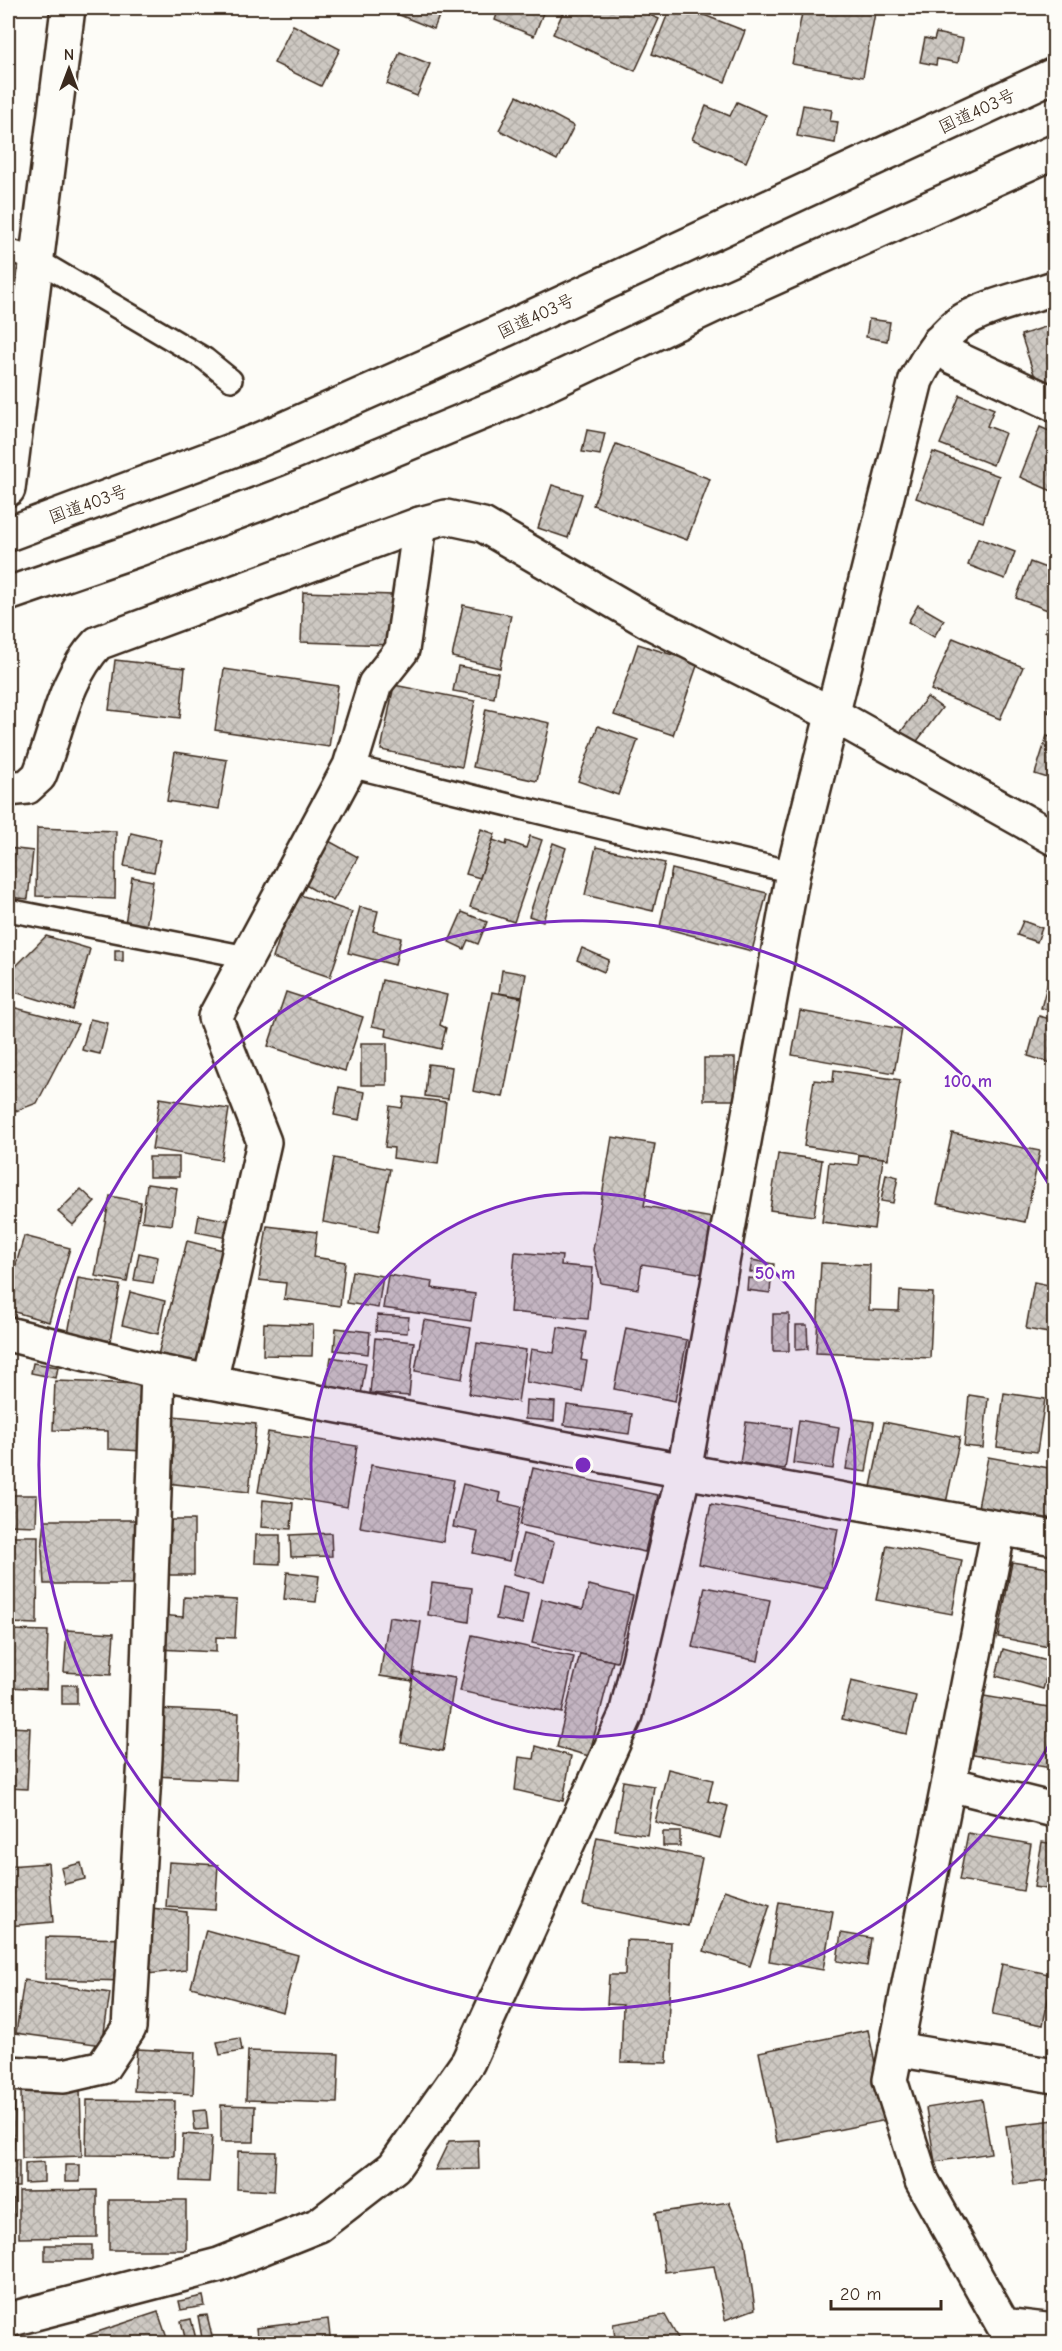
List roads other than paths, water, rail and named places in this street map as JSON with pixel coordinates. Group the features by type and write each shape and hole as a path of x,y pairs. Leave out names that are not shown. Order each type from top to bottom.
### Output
{"main road":[{"path":"8,489 22,254 68,8"},
{"name":"国道403号","path":"8,534 257,441 433,363 1054,75"},
{"path":"8,594 136,550 288,493 511,401 725,300 1054,152"},
{"path":"8,2320 219,2265 319,2225 394,2167 468,2062 626,1715 684,1471 793,872 916,380 926,359 939,342 960,323 988,310 1054,288"},
{"path":"939,342 953,357 1054,404"},
{"path":"8,789 27,787 39,776 72,678 85,657 98,643 420,524 446,517 483,525 648,621 832,714 1054,838"},
{"path":"210,1382 264,1142 215,1017 350,766 375,684 402,650 420,524"},
{"path":"8,1334 158,1372 1054,1538"},
{"path":"8,2073 64,2076 103,2067 129,2028 145,1758 158,1372"},
{"path":"999,1528 890,2080 922,2181 1003,2325 1054,2331"},
{"path":"949,1784 1054,1810"},
{"path":"896,2049 1054,2076"}],"lane":[{"path":"22,254 205,358 231,380"},
{"path":"350,766 793,872"},
{"path":"8,910 247,957"}]}
